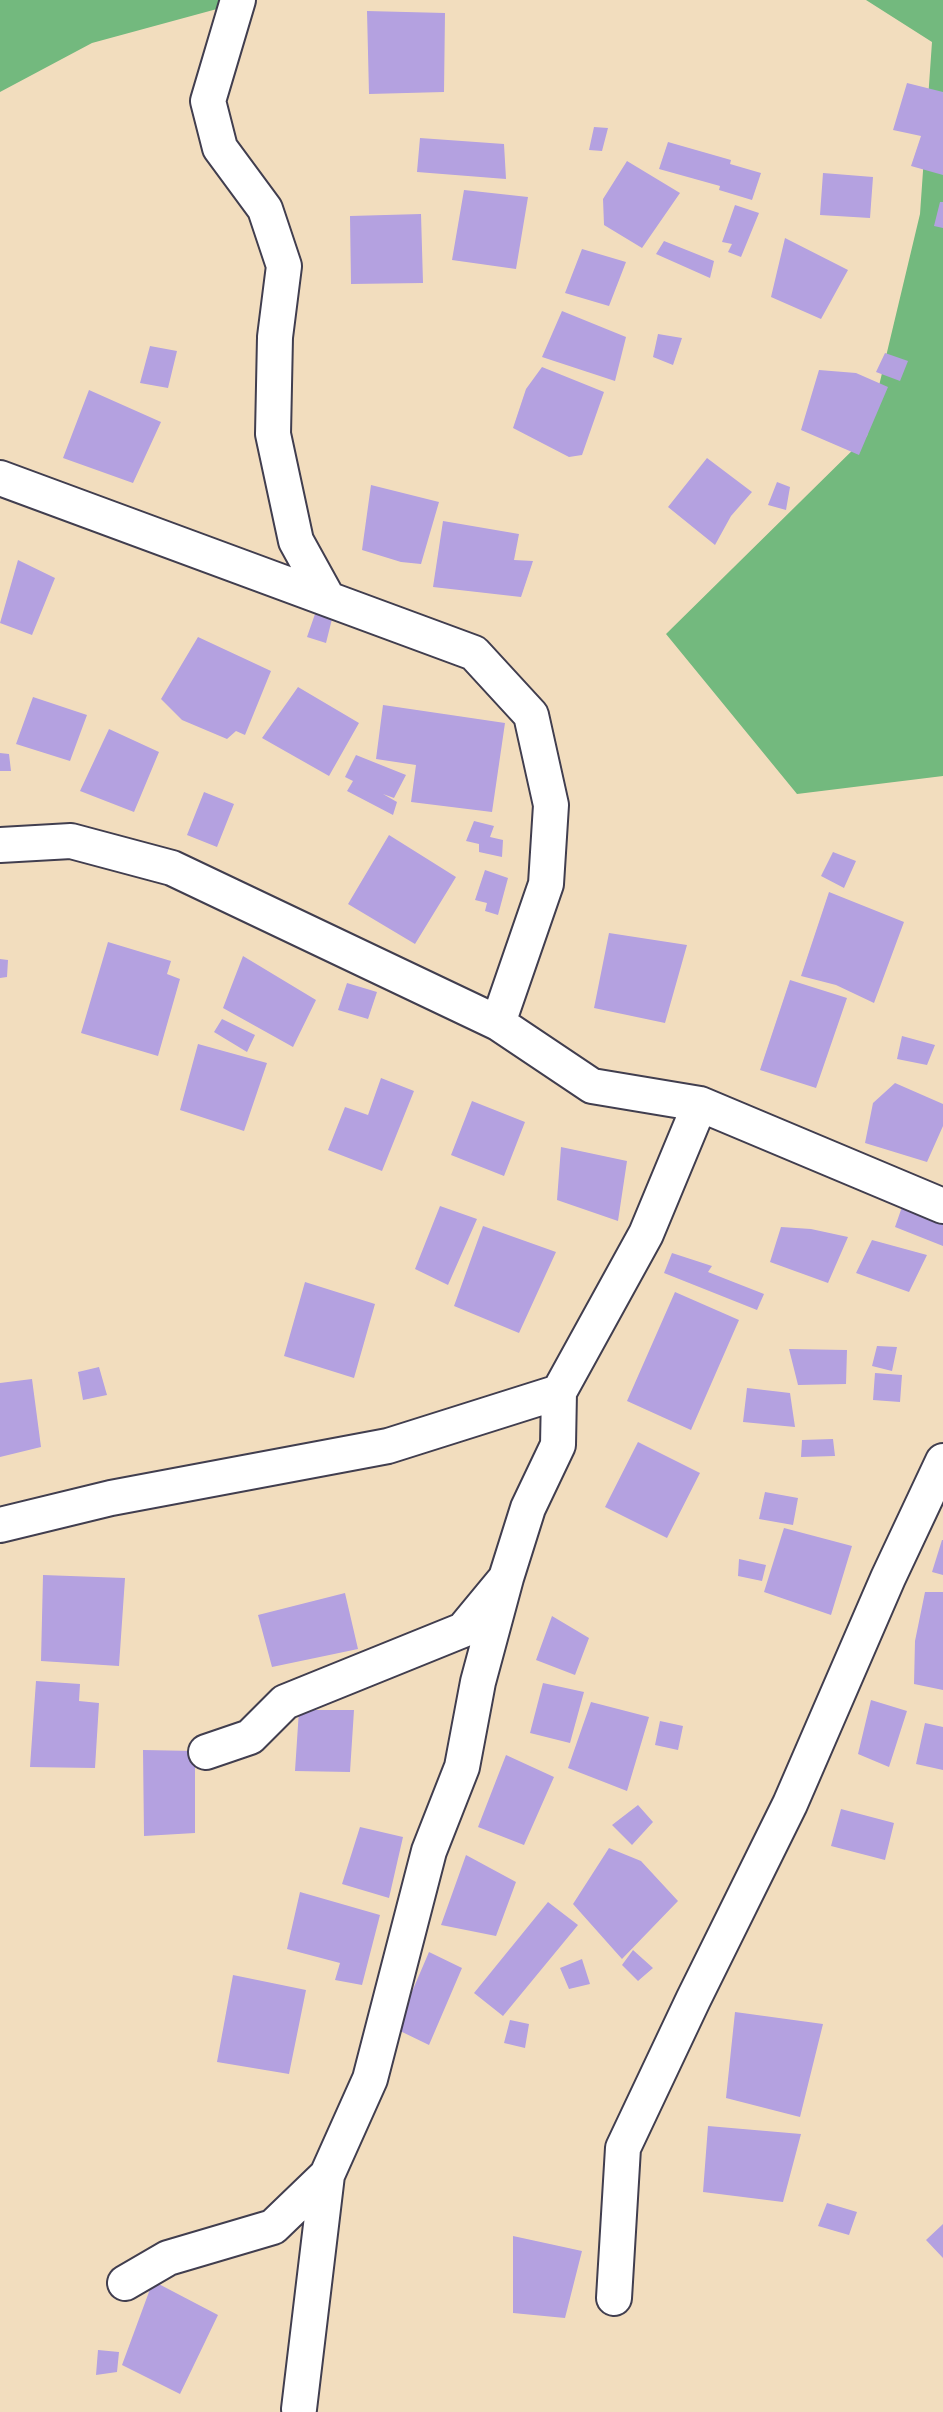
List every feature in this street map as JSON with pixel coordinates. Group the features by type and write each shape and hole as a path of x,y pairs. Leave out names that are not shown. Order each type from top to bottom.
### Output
{"street":[{"path":"238,0 208,101 220,148 265,209 284,266 275,337 273,434 296,541 328,599"},
{"path":"0,478 474,653 531,715 551,805 546,884 498,1023"},
{"path":"0,845 71,841 172,868 498,1023 592,1086 700,1104 943,1206"},
{"path":"299,2409 327,2175 370,2079 429,1851 462,1767 478,1682 506,1578 528,1508 558,1445 559,1392 646,1234 700,1104"},
{"path":"0,1525 111,1498 388,1446 559,1392"},
{"path":"614,2298 623,2148 790,1804 888,1578 943,1461"},
{"path":"206,1752 250,1737 285,1702 463,1630 506,1578"},
{"path":"125,2283 168,2258 273,2227 327,2175"}],"green space":[{"path":"0,0 250,0 92,43 0,92"},
{"path":"866,0 943,0 943,776 797,794 666,634 867,436 920,214 932,42"}],"building":[{"path":"367,11 445,13 444,92 369,94"},
{"path":"907,83 943,92 943,175 911,166 921,136 893,130"},
{"path":"594,127 608,128 602,151 589,150"},
{"path":"420,138 504,144 506,179 417,172"},
{"path":"668,142 731,160 730,164 761,173 752,200 719,190 720,186 659,169"},
{"path":"627,161 680,193 642,248 604,225 603,199"},
{"path":"823,173 873,177 870,218 820,215"},
{"path":"464,190 528,197 516,269 452,260"},
{"path":"940,202 943,202 943,228 934,226"},
{"path":"735,205 759,213 741,257 728,252 732,244 722,242"},
{"path":"421,214 423,283 351,284 350,216"},
{"path":"785,238 848,270 821,319 771,297"},
{"path":"664,241 714,261 710,278 656,254"},
{"path":"582,249 626,262 609,306 565,293"},
{"path":"562,311 626,337 615,381 542,357"},
{"path":"658,334 682,338 673,365 653,357"},
{"path":"150,346 177,351 168,388 140,383"},
{"path":"885,353 908,361 900,381 876,372"},
{"path":"542,367 604,392 582,455 569,457 513,428 526,389"},
{"path":"819,370 856,373 888,387 859,455 801,430"},
{"path":"89,390 161,422 133,483 63,458"},
{"path":"707,458 752,492 731,516 715,545 668,507"},
{"path":"777,482 790,487 786,510 768,505"},
{"path":"371,485 439,502 421,564 401,562 362,550"},
{"path":"443,521 519,534 514,560 533,561 521,597 433,587"},
{"path":"18,560 55,578 32,635 0,623"},
{"path":"315,614 332,619 326,643 307,637"},
{"path":"198,637 271,671 245,735 236,731 227,739 182,720 161,699"},
{"path":"298,687 359,723 329,776 262,738"},
{"path":"33,697 87,715 70,761 16,744"},
{"path":"383,705 505,723 492,812 411,802 416,765 376,759"},
{"path":"109,729 159,752 134,812 80,791"},
{"path":"0,753 9,754 11,771 0,771"},
{"path":"356,755 406,775 394,798 383,794 397,802 393,815 347,791 353,781 345,777"},
{"path":"204,792 234,804 217,847 187,835"},
{"path":"474,821 494,826 490,837 503,840 502,857 479,852 479,844 466,841"},
{"path":"389,835 456,877 415,944 348,904"},
{"path":"833,852 856,861 844,888 821,876"},
{"path":"485,870 508,878 498,915 485,911 487,903 475,900"},
{"path":"829,892 904,922 874,1003 836,985 801,976"},
{"path":"609,933 687,945 665,1023 594,1008"},
{"path":"108,942 171,961 167,974 180,979 158,1056 81,1033"},
{"path":"243,956 316,1000 293,1047 223,1008"},
{"path":"0,959 8,960 7,977 0,978"},
{"path":"790,980 847,998 816,1088 760,1070"},
{"path":"347,983 377,992 368,1019 338,1010"},
{"path":"222,1019 255,1035 247,1052 214,1032"},
{"path":"902,1036 935,1045 927,1065 897,1059"},
{"path":"198,1044 267,1063 244,1131 180,1110"},
{"path":"381,1078 414,1091 382,1171 328,1150 345,1107 368,1115"},
{"path":"895,1083 943,1104 943,1126 927,1162 865,1143 873,1103"},
{"path":"472,1101 525,1122 504,1176 451,1155"},
{"path":"561,1147 627,1161 618,1221 557,1200"},
{"path":"903,1204 943,1218 943,1246 895,1227"},
{"path":"440,1206 477,1219 448,1285 415,1269"},
{"path":"483,1226 556,1252 519,1333 454,1306"},
{"path":"781,1227 811,1229 848,1237 828,1283 770,1262"},
{"path":"872,1240 927,1255 909,1292 856,1273"},
{"path":"672,1253 712,1266 708,1272 764,1294 757,1310 664,1273"},
{"path":"305,1282 375,1304 354,1378 284,1356"},
{"path":"675,1292 739,1320 691,1430 627,1401"},
{"path":"877,1346 897,1347 892,1371 872,1366"},
{"path":"789,1349 847,1350 846,1384 798,1385"},
{"path":"99,1367 107,1395 83,1400 78,1372"},
{"path":"875,1373 902,1375 900,1402 873,1400"},
{"path":"32,1379 41,1447 0,1457 0,1383"},
{"path":"747,1388 790,1393 795,1427 743,1422"},
{"path":"833,1439 835,1456 801,1457 802,1440"},
{"path":"638,1442 700,1473 667,1538 605,1507"},
{"path":"765,1492 798,1498 793,1525 759,1519"},
{"path":"784,1528 852,1546 831,1615 764,1592"},
{"path":"943,1540 943,1575 932,1572"},
{"path":"739,1559 766,1565 762,1581 738,1576"},
{"path":"43,1575 125,1578 119,1666 41,1661"},
{"path":"925,1592 943,1592 943,1690 914,1684 915,1641"},
{"path":"345,1593 358,1649 272,1667 258,1615"},
{"path":"552,1616 589,1638 575,1675 536,1660"},
{"path":"36,1681 80,1684 79,1701 99,1703 95,1768 30,1767"},
{"path":"543,1683 584,1692 570,1743 530,1733"},
{"path":"871,1700 907,1711 889,1767 858,1754"},
{"path":"591,1702 649,1717 627,1791 568,1768"},
{"path":"299,1710 354,1710 350,1772 295,1771"},
{"path":"660,1721 683,1726 678,1750 655,1745"},
{"path":"925,1723 943,1727 943,1770 916,1764"},
{"path":"143,1750 195,1751 195,1833 144,1836"},
{"path":"506,1755 554,1777 524,1845 478,1827"},
{"path":"638,1805 653,1822 632,1845 612,1825"},
{"path":"841,1809 894,1823 885,1860 831,1846"},
{"path":"360,1827 403,1837 389,1898 342,1884"},
{"path":"609,1848 641,1861 678,1901 622,1959 573,1904"},
{"path":"466,1855 516,1882 496,1936 441,1925"},
{"path":"300,1892 380,1915 362,1985 335,1980 340,1963 287,1949"},
{"path":"548,1902 578,1925 503,2016 474,1993"},
{"path":"633,1950 653,1968 638,1981 622,1965"},
{"path":"429,1952 462,1968 429,2045 396,2029"},
{"path":"582,1959 590,1984 569,1989 560,1968"},
{"path":"233,1975 306,1990 289,2074 217,2062"},
{"path":"735,2012 823,2024 800,2117 726,2098"},
{"path":"510,2020 529,2024 525,2048 504,2043"},
{"path":"708,2126 801,2134 783,2202 703,2192"},
{"path":"827,2203 857,2212 849,2235 818,2226"},
{"path":"943,2224 943,2258 926,2240"},
{"path":"513,2236 582,2251 565,2318 513,2313"},
{"path":"153,2281 218,2315 180,2394 122,2365"},
{"path":"98,2350 119,2352 117,2372 96,2375"}]}
